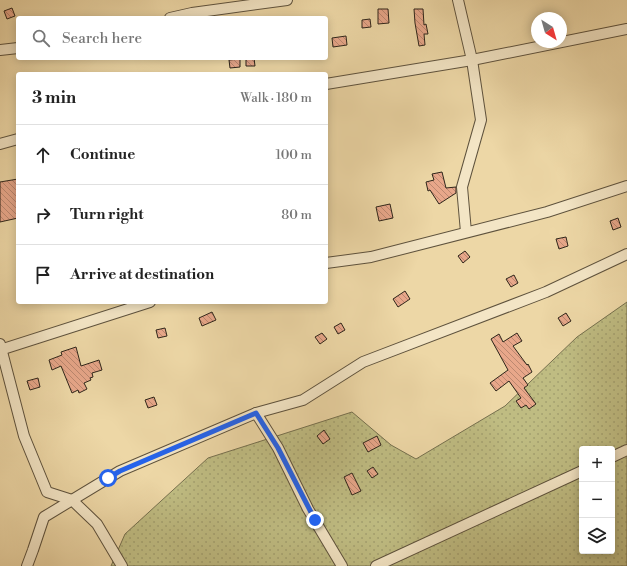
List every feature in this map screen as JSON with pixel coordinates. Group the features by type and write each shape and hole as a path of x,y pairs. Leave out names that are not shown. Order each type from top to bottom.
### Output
{"street":[{"path":"179,16 287,0"},
{"path":"458,0 472,60 481,120 462,187 466,232"},
{"path":"328,84 472,60 627,29"},
{"path":"0,50 16,48"},
{"path":"0,144 16,140"},
{"path":"328,263 371,257 547,212 627,186"},
{"path":"26,566 44,517 120,471 256,413 303,400 363,362 546,292 627,254"},
{"path":"122,566 97,524 72,500 47,492 24,436 0,348 143,304"},
{"path":"256,413 278,448 308,509 342,566"},
{"path":"615,456 627,450"},
{"path":"376,566 579,472"}],"shaded area":[{"path":"627,302 627,566 111,566 125,534 208,458 352,412 391,445 416,459 505,406 577,337"}],"building":[{"path":"12,8 15,16 7,19 4,11"},
{"path":"378,9 388,9 389,23 378,24"},
{"path":"414,9 423,9 424,25 426,24 428,34 424,34 425,45 419,46"},
{"path":"370,19 371,27 362,28 362,20"},
{"path":"346,36 347,45 333,47 332,38"},
{"path":"229,60 240,60 240,67 230,68"},
{"path":"246,60 254,60 255,66 246,66"},
{"path":"442,172 446,188 456,187 456,193 439,204 430,190 428,191 426,182 434,180 432,174"},
{"path":"16,179 16,218 0,222 0,182"},
{"path":"390,204 393,218 379,221 376,207"},
{"path":"618,218 621,227 613,230 610,221"},
{"path":"566,237 568,246 559,249 556,239"},
{"path":"465,251 470,257 463,263 458,256"},
{"path":"514,275 518,283 511,287 506,279"},
{"path":"405,291 410,299 398,307 393,299"},
{"path":"212,312 216,320 202,326 199,318"},
{"path":"566,313 571,321 563,326 558,318"},
{"path":"341,323 345,330 338,334 334,327"},
{"path":"165,328 167,336 158,338 156,330"},
{"path":"322,333 327,339 320,344 315,337"},
{"path":"517,333 522,341 513,346 527,365 528,364 532,372 523,378 528,385 524,388 536,404 529,409 526,405 521,408 516,401 521,398 509,381 496,391 490,383 508,370 491,339 499,334 503,342"},
{"path":"76,347 81,366 99,360 102,370 92,373 93,377 90,378 91,380 84,383 87,389 79,393 78,390 72,393 61,366 52,370 49,360 62,355 61,352"},
{"path":"38,378 40,387 30,390 27,381"},
{"path":"154,397 157,405 148,408 145,400"},
{"path":"324,430 330,439 323,444 317,436"},
{"path":"377,436 381,445 368,452 363,443"},
{"path":"373,467 378,474 372,478 367,471"},
{"path":"352,473 361,491 352,495 344,477"}],"route":[{"path":"108,478 120,471 256,413 278,448 315,520"}]}
